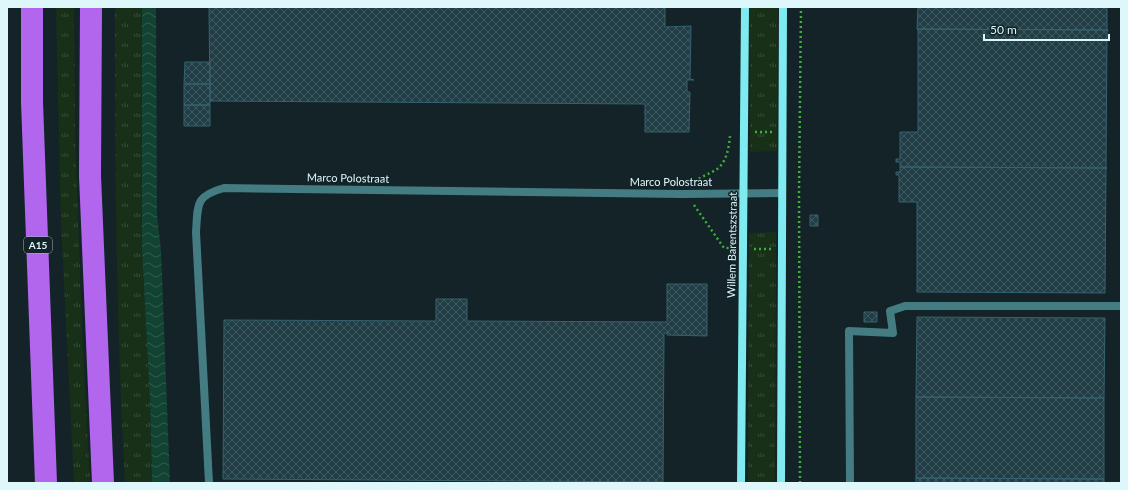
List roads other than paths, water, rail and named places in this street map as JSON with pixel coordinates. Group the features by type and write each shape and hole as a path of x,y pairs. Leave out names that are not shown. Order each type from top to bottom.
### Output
{"highway":[{"name":"A15","path":"32,7 32,102 46,483"},
{"path":"91,7 90,176 104,483"}],"main road":[{"name":"Willem Barentszstraat","path":"741,483 745,7"},
{"path":"781,483 783,7"}],"street":[{"name":"Marco Polostraat","path":"209,483 196,232 200,203 204,196 210,192 224,188 681,194 782,193"},
{"path":"850,483 849,331 893,333 890,311 905,306 1121,306"}],"water":[{"path":"142,7 156,7 157,215 161,250 170,483 152,483 150,400 142,250"}]}
